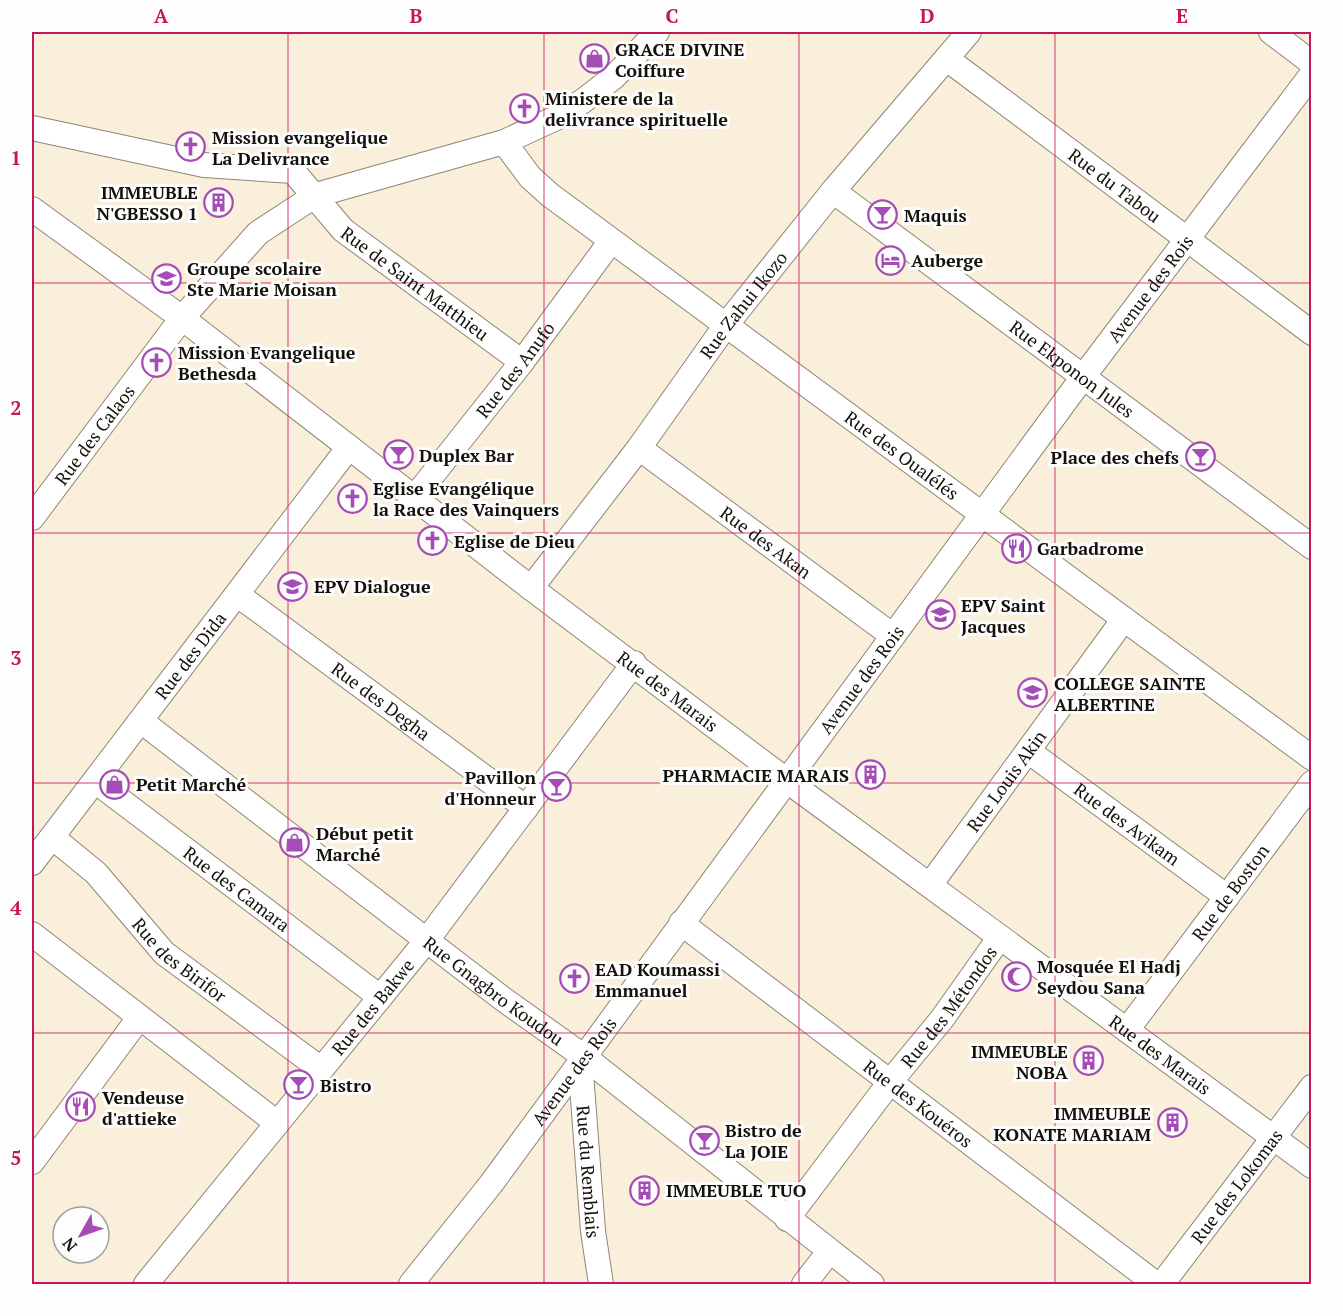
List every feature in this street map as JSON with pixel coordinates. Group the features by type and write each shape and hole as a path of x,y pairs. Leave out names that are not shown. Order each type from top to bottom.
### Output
{"street":[{"name":"Rue des Calaos","path":"34,509 182,318 258,233 316,195 504,142 556,118 614,77 657,32"},
{"name":"Rue Zahui Ikozo","path":"531,588 639,448 726,325 833,191 969,32"},
{"path":"1271,32 1311,63"},
{"name":"Rue du Tabou","path":"948,59 1311,333"},
{"name":"Avenue des Rois","path":"411,1284 491,1184 1083,377 1311,74"},
{"name":"Rue de Saint Matthieu","path":"32,128 204,165 293,171 316,195 343,230 522,362"},
{"name":"Rue des Oualélés","path":"504,142 531,177 550,195 1311,758"},
{"name":"Rue Ekponon Jules","path":"833,191 1311,547"},
{"name":"Rue des Marais","path":"32,209 182,318 531,588 786,780 1311,1166"},
{"name":"Rue des Anufo","path":"415,497 522,362 612,241"},
{"name":"Rue des Dida","path":"32,864 349,447"},
{"name":"Rue des Akan","path":"639,448 893,636"},
{"name":"Rue des Degha","path":"238,595 526,808"},
{"name":"Rue Louis Akin","path":"930,885 1124,620"},
{"name":"Rue des Bakwe","path":"146,1284 427,940 633,663"},
{"name":"Rue Gnagbro Koudou","path":"141,721 583,1056 787,1220 872,1284"},
{"name":"Rue des Avikam","path":"1028,750 1227,897"},
{"name":"Rue des Camara","path":"94,781 380,997"},
{"name":"Rue de Boston","path":"1127,1030 1311,783"},
{"name":"Rue des Birifor","path":"52,837 96,873 165,953 321,1069"},
{"name":"Rue des Kouéros","path":"681,923 1156,1284"},
{"path":"32,934 277,1123"},
{"name":"Rue des Métondos","path":"787,1220 891,1082 942,1019 1000,937"},
{"path":"32,1162 139,1018"},
{"name":"Rue du Remblais","path":"583,1056 581,1073 590,1198 601,1284"},
{"name":"Rue des Lokomas","path":"1162,1284 1311,1087"},
{"path":"804,1284 829,1252"}],"place":[{"name":"GRACE DIVINE Coiffure","path":"594,59"},
{"name":"Ministere de la delivrance spirituelle","path":"524,108"},
{"name":"Mission evangelique La Delivrance","path":"191,147"},
{"name":"IMMEUBLE N'GBESSO 1","path":"219,202"},
{"name":"Maquis","path":"883,215"},
{"name":"Auberge","path":"890,260"},
{"name":"Groupe scolaire Ste Marie Moisan","path":"166,278"},
{"name":"Mission Evangelique Bethesda","path":"157,362"},
{"name":"Duplex Bar","path":"398,455"},
{"name":"Place des chefs","path":"1200,457"},
{"name":"Eglise Evangélique la Race des Vainquers","path":"352,498"},
{"name":"Eglise de Dieu","path":"433,541"},
{"name":"Garbadrome","path":"1016,548"},
{"name":"EPV Dialogue","path":"293,586"},
{"name":"EPV Saint Jacques","path":"940,615"},
{"name":"COLLEGE SAINTE ALBERTINE","path":"1033,693"},
{"name":"PHARMACIE MARAIS","path":"870,775"},
{"name":"Petit Marché","path":"115,784"},
{"name":"Pavillon d'Honneur","path":"557,787"},
{"name":"Début petit Marché","path":"295,843"},
{"name":"Mosquée El Hadj Seydou Sana","path":"1016,976"},
{"name":"EAD Koumassi Emmanuel","path":"574,979"},
{"name":"IMMEUBLE NOBA","path":"1089,1061"},
{"name":"Bistro","path":"299,1085"},
{"name":"Vendeuse d'attieke","path":"81,1107"},
{"name":"IMMEUBLE KONATE MARIAM","path":"1172,1123"},
{"name":"Bistro de La JOIE","path":"704,1140"},
{"name":"IMMEUBLE TUO","path":"645,1190"}]}
